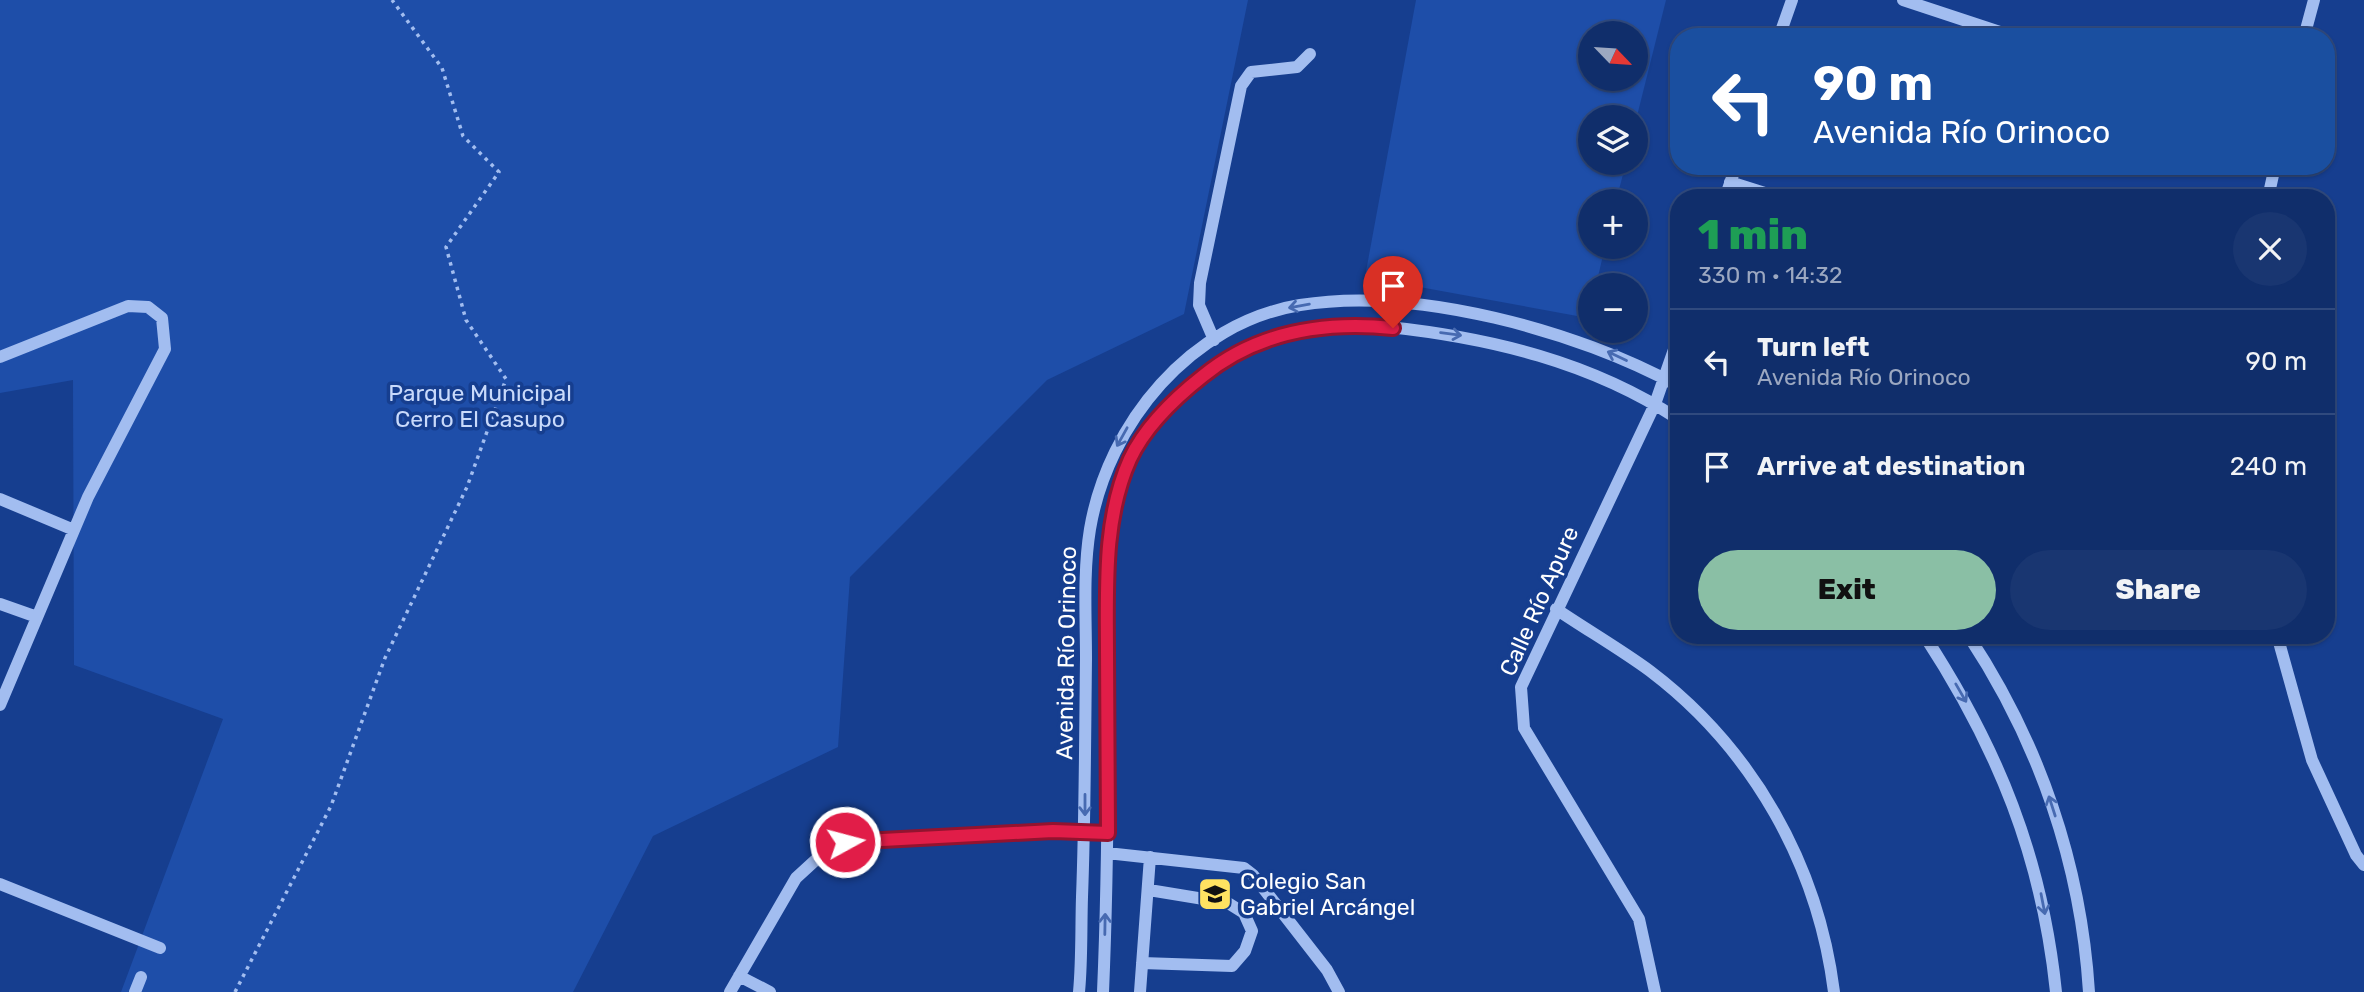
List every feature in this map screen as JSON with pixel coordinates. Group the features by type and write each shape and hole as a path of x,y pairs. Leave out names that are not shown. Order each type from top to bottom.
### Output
{"street":[{"path":"1782,28 1791,0"},
{"path":"1903,0 1988,28"},
{"path":"2306,28 2314,0"},
{"path":"1214,340 1199,304 1200,283 1241,86 1251,72 1297,67 1310,54"},
{"path":"1728,189 1733,175"},
{"path":"1730,182 1752,189"},
{"path":"1333,303 1333,326"},
{"name":"Avenida Río Orinoco","path":"1079,992 1085,833 1087,556 1090,527 1100,485 1120,439 1158,385 1214,340 1240,325 1300,305 1333,303 1430,308 1520,324 1607,351 1670,381"},
{"path":"0,357 128,306 148,307 162,318 165,349 88,497 0,705"},
{"name":"Avenida Río Orinoco","path":"1103,992 1108,833 1110,530 1122,478 1132,456 1161,415 1190,386 1229,357 1274,336 1333,326 1371,325 1460,334 1570,364 1670,414"},
{"name":"Calle Río Apure","path":"1655,992 1639,919 1524,728 1521,687 1655,404 1670,363"},
{"path":"0,499 74,530"},
{"path":"1090,527 1110,530"},
{"path":"0,604 37,617"},
{"path":"1556,609 1650,671 1700,715 1734,751 1766,796 1791,840 1830,958 1833,992"},
{"path":"1929,644 1983,733 2014,803 2042,899 2056,992"},
{"path":"1974,644 1994,675 2041,771 2071,865 2086,942 2089,992"},
{"path":"2280,644 2312,760 2356,855 2364,864"},
{"path":"730,992 796,878 820,856 845,842 1053,831 1108,833"},
{"path":"1107,853 1244,867 1253,874 1327,970 1339,992"},
{"path":"1140,992 1150,857"},
{"path":"0,884 160,948"},
{"path":"1142,963 1232,966 1245,951 1252,931 1244,914 1228,903 1149,890"},
{"path":"739,976 769,992"},
{"path":"135,992 141,977"}],"path":[{"path":"235,992 331,806 385,658 467,487 506,379 466,320 446,247 499,172 463,136 442,68 392,0"}],"green space":[{"name":"Parque Municipal Cerro El Casupo","path":"0,0 1248,0 1184,314 1047,380 850,577 838,747 653,836 573,992 121,992 223,719 74,665 73,380 0,393"},
{"path":"1416,0 1666,0 1648,72 1648,21 1578,21 1578,91 1643,91 1640,105 1578,105 1578,175 1623,175 1619,189 1578,189 1578,259 1602,259 1599,273 1578,273 1578,316 1365,277"}],"place":[{"name":"Colegio San Gabriel Arcángel","path":"1215,894"}],"route":[{"path":"845,842 1053,831 1108,833 1107,644 1110,530 1122,478 1132,456 1145,434 1190,386 1217,364 1241,350 1274,336 1318,327 1371,325 1393,328"}]}
